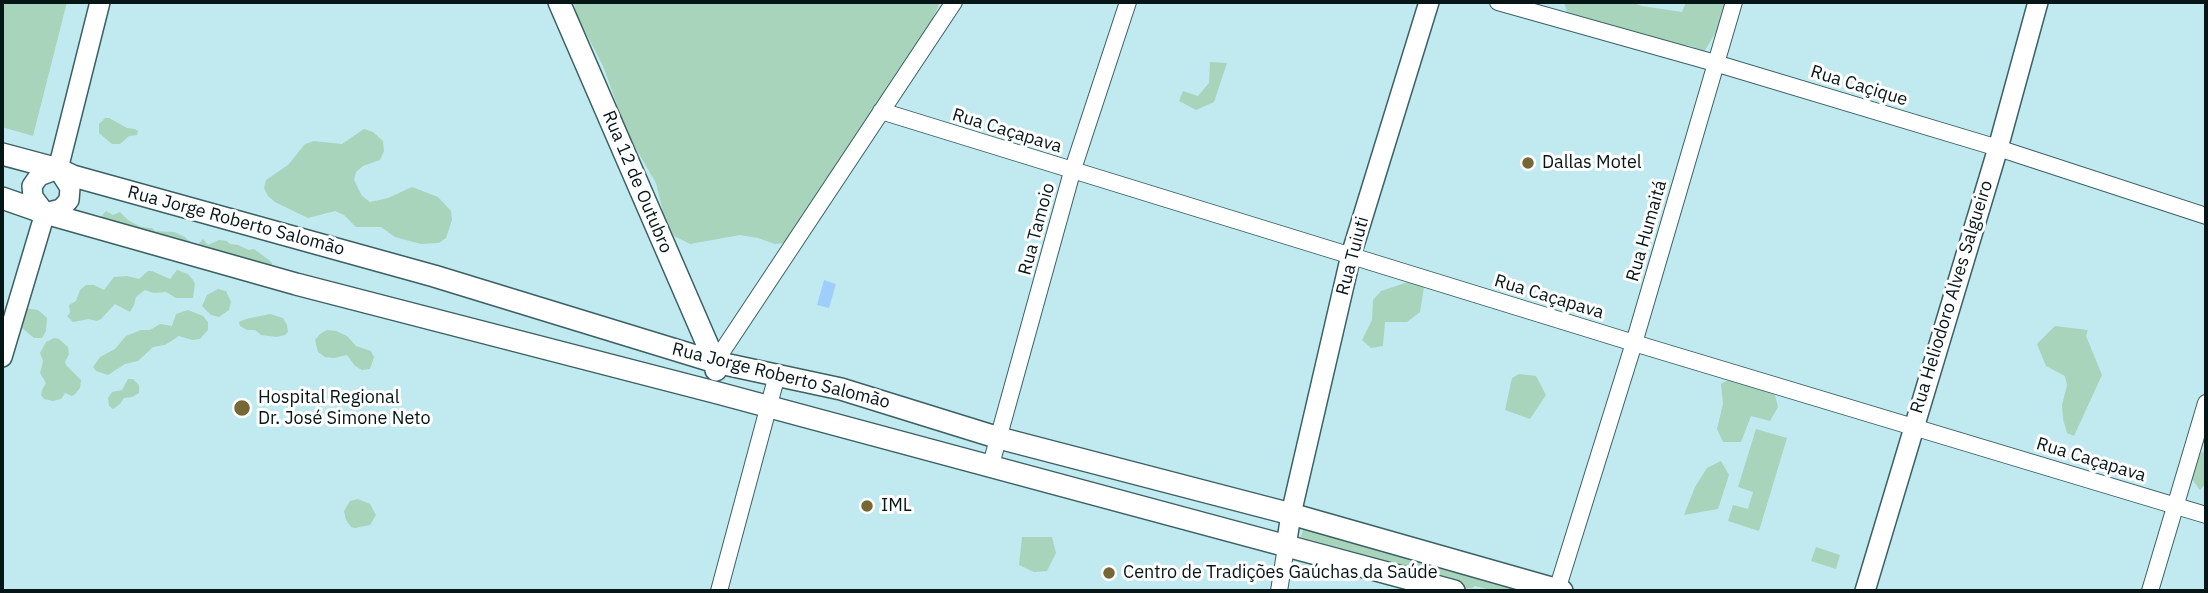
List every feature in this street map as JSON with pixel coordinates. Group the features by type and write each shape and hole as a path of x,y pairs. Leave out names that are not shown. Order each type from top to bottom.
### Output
{"main road":[{"name":"Rua 12 de Outubro","path":"559,2 715,362 718,393"},
{"name":"Rua Jorge Roberto Salomão","path":"2,154 434,276 715,362 841,389 999,438 1291,514 1560,591"},
{"name":"Rua Jorge Roberto Salomão","path":"2,198 45,213 296,284 718,393 1454,591"}],"street":[{"path":"45,213 61,209 69,200 70,188 58,169 100,2"},
{"path":"715,362 954,2"},
{"name":"Rua Tamoio","path":"990,468 1072,172 1128,2"},
{"name":"Rua Tuiuti","path":"1286,547 1291,514 1351,255 1429,2"},
{"name":"Rua Caçique","path":"1498,2 1715,63 1998,148 2206,216"},
{"name":"Rua Humaitá","path":"1560,591 1734,2"},
{"name":"Rua Heliodoro Alves Salgueiro","path":"1865,591 1998,148 2038,2"},
{"name":"Rua Caçapava","path":"881,111 1072,172 2206,515"},
{"path":"45,213 33,197 32,186 39,176 58,169"},
{"path":"2,357 45,213"},
{"path":"719,591 777,376"},
{"path":"2150,591 2206,403"},
{"path":"1279,591 1286,547"}],"green space":[{"path":"2,2 67,2 33,136 2,127"},
{"path":"574,2 940,2 932,20 930,38 794,242 775,244 740,235 690,244 674,236 665,220 656,183 628,135 603,66 576,14"},
{"path":"1564,2 1631,2 1682,12 1686,2 1729,2 1724,19 1704,52 1691,46 1634,40 1568,16"},
{"path":"1210,62 1227,63 1214,102 1196,110 1179,101 1183,91 1198,96 1209,83"},
{"path":"105,118 135,129 138,131 137,135 129,136 120,144 112,144 99,133 99,124"},
{"path":"364,129 373,132 383,141 384,151 380,160 363,166 356,172 354,180 362,196 370,202 388,198 412,187 438,197 451,211 452,220 446,238 439,243 421,244 395,237 381,227 356,227 344,215 335,211 308,218 268,196 264,188 266,180 288,165 305,144 314,141 342,144"},
{"path":"106,211 113,215 120,212 141,227 174,232 191,243 187,245 150,235 144,230 103,220 101,217"},
{"path":"203,239 208,245 219,240 249,250 254,249 272,263 272,267 197,246"},
{"path":"177,270 188,274 193,280 193,298 176,298 166,292 154,293 145,290 136,297 130,312 115,304 97,321 89,319 73,322 67,316 70,313 69,305 76,301 80,290 86,285 94,285 104,290 114,277 139,279 152,271 170,279"},
{"path":"1414,280 1424,287 1420,312 1407,322 1385,322 1383,346 1371,348 1362,340 1372,320 1373,300 1381,291"},
{"path":"218,289 226,291 231,302 229,310 219,317 211,315 202,306 207,295"},
{"path":"25,308 38,310 47,318 46,331 42,338 34,338 22,328 18,316"},
{"path":"188,310 203,316 208,322 208,330 200,339 192,340 179,336 165,345 153,347 138,361 125,364 108,375 96,371 93,367 100,357 115,349 126,336 141,330 150,330 160,324 172,326 176,314"},
{"path":"270,314 283,318 288,332 285,335 261,335 255,330 240,326 239,322 246,319"},
{"path":"2055,326 2088,330 2086,336 2102,375 2074,436 2067,433 2063,419 2062,405 2067,385 2065,376 2046,366 2037,344"},
{"path":"327,330 347,336 356,346 371,351 374,357 370,369 362,370 355,366 347,355 334,358 325,357 318,352 315,340"},
{"path":"54,338 68,347 66,365 81,380 80,388 75,394 72,396 65,393 61,399 53,401 44,399 41,395 46,383 40,373 43,361 40,353 46,342"},
{"path":"1519,374 1536,376 1546,395 1530,419 1505,410 1512,378"},
{"path":"128,379 133,379 139,385 139,393 124,398 113,409 109,406 108,398 112,392 122,390"},
{"path":"1728,380 1749,382 1775,395 1778,407 1770,421 1751,416 1741,442 1723,442 1717,429 1723,404 1721,384"},
{"path":"1756,429 1787,438 1759,531 1728,521 1733,505 1748,509 1753,492 1738,487"},
{"path":"2206,450 2206,483 2200,490 2191,478 2191,459"},
{"path":"1721,461 1729,475 1718,509 1684,515 1695,487 1707,468"},
{"path":"358,499 370,504 376,515 370,525 355,528 346,520 344,511 350,501"},
{"path":"1303,529 1532,591 1495,591 1475,586 1435,589 1369,556 1301,537"},
{"path":"1022,537 1052,537 1056,553 1047,571 1034,572 1019,565"},
{"path":"1816,547 1840,555 1836,569 1811,561"}],"water":[{"path":"824,280 836,284 829,308 817,305"}],"place":[{"name":"Dallas Motel","path":"1528,163"},
{"name":"Hospital Regional Dr. José Simone Neto","path":"242,408"},
{"name":"IML","path":"867,506"},
{"name":"Centro de Tradições Gaúchas da Saúde","path":"1109,573"}]}
